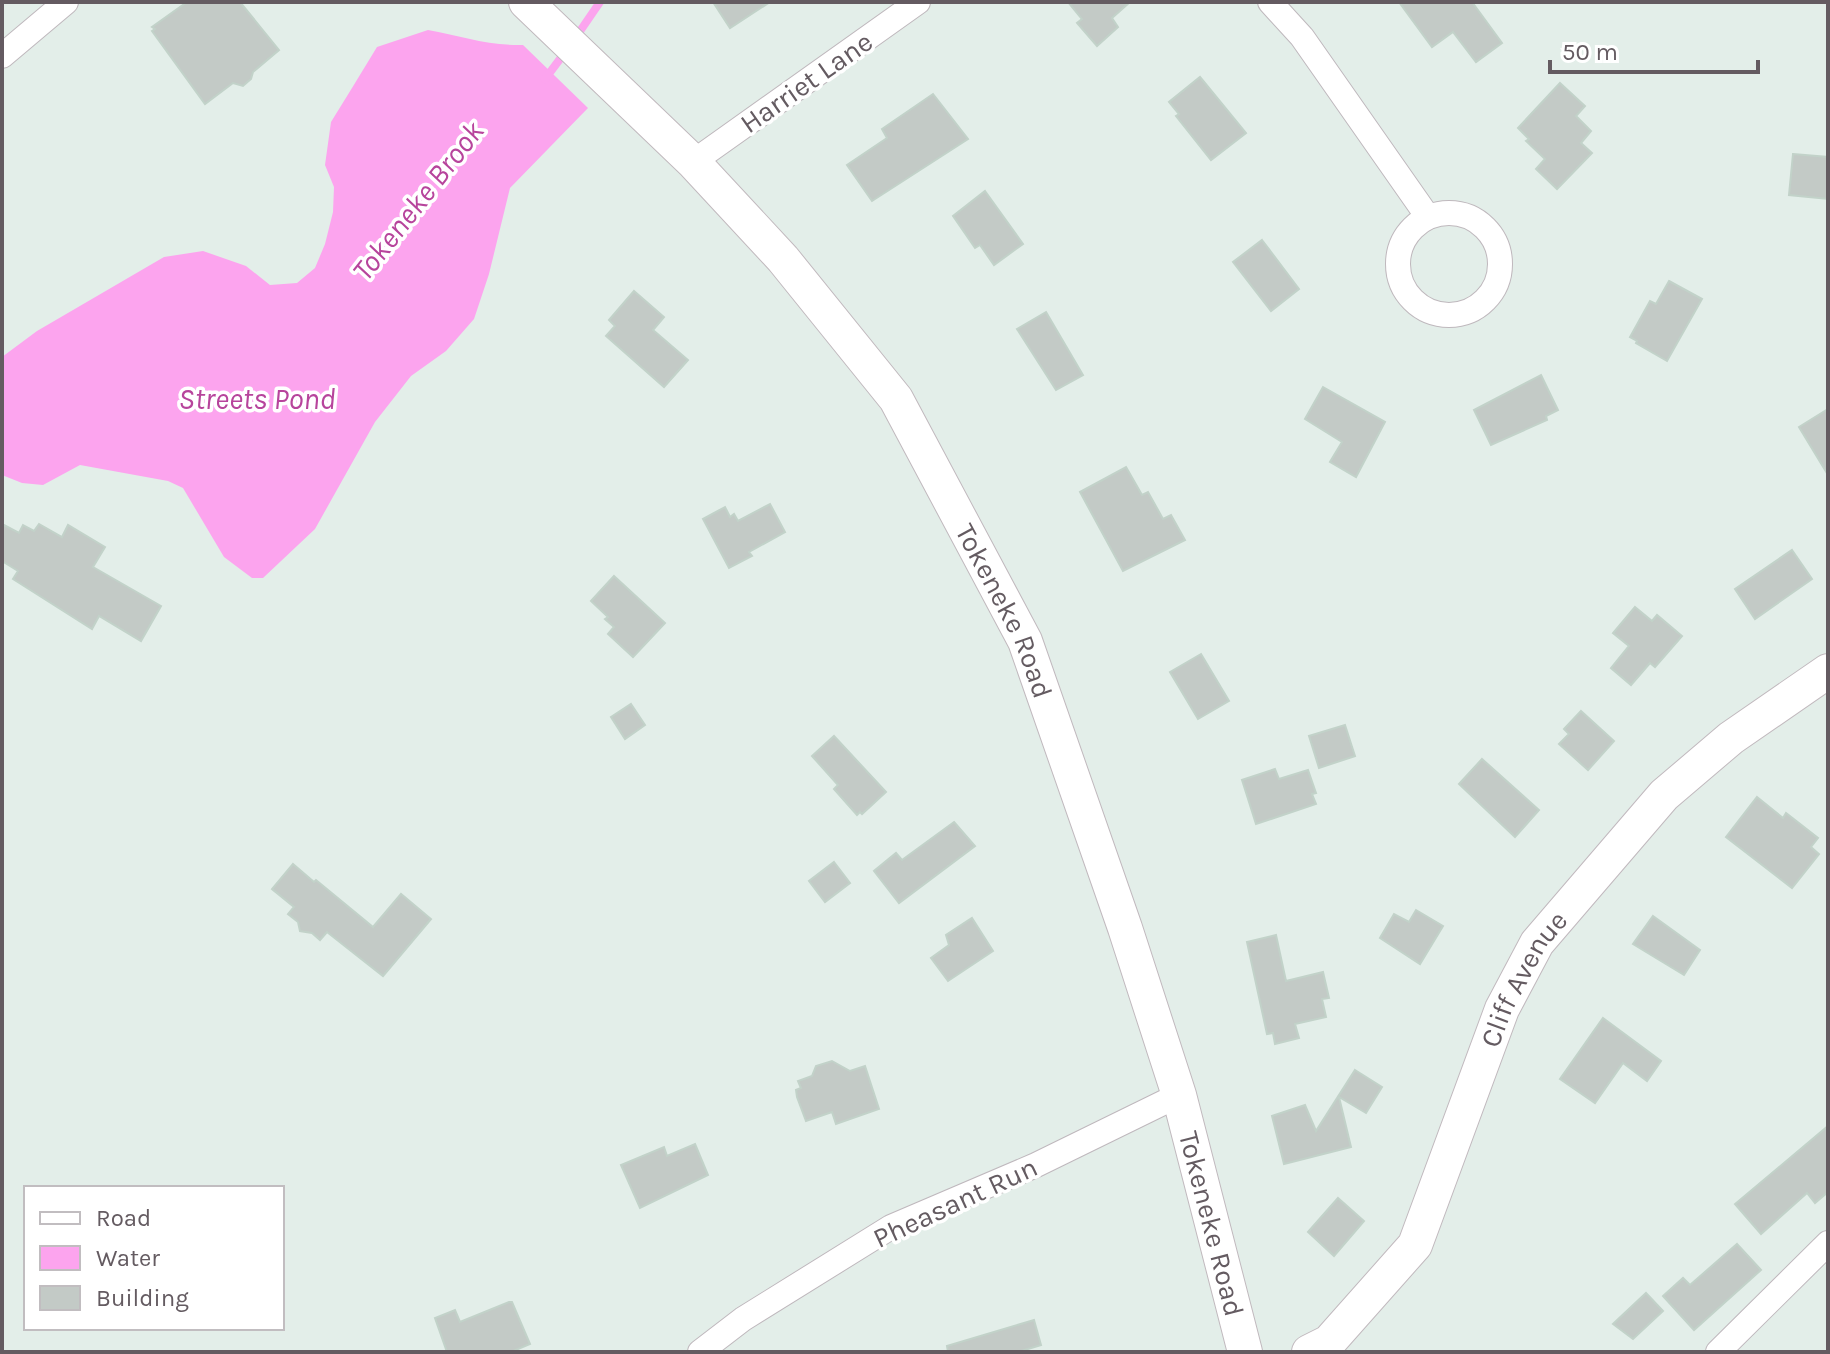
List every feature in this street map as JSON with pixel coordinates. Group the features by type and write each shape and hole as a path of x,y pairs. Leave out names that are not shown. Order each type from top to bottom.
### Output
{"main road":[{"name":"Tokeneke Road","path":"526,2 693,162 783,259 896,399 1025,641 1125,928 1179,1095 1245,1352"},
{"name":"Cliff Avenue","path":"1309,1352 1329,1342 1415,1245 1502,1009 1537,943 1664,795 1731,738 1828,671"}],"street":[{"path":"2,56 66,2"},
{"name":"Harriet Lane","path":"693,162 918,2"},
{"path":"1270,2 1302,37 1428,217"},
{"path":"1448,213 1467,216 1484,227 1496,243 1500,263 1497,282 1487,299 1471,311 1451,315 1431,312 1414,301 1403,285 1398,265 1401,246 1412,229 1428,217 1448,213"},
{"name":"Pheasant Run","path":"700,1352 743,1319 891,1227 1036,1165 1179,1095"},
{"path":"1718,1352 1828,1243"}],"water":[{"name":"Streets Pond","path":"428,30 487,42 523,45 588,108 510,188 489,274 474,319 446,351 411,376 375,422 315,529 263,578 252,578 224,557 183,488 168,481 80,465 43,485 22,483 2,475 2,357 37,331 164,257 203,251 246,266 270,285 297,283 315,268 333,212 334,187 325,165 331,122 377,47"}],"building":[{"path":"187,2 240,2 279,50 253,72 251,79 243,86 233,83 205,104 152,31 155,29 152,27"},
{"path":"713,2 770,2 730,28"},
{"path":"1068,2 1130,2 1112,18 1118,27 1097,46 1077,23 1082,19"},
{"path":"1399,2 1472,2 1502,43 1476,62 1453,32 1432,47"},
{"path":"1200,77 1246,133 1211,160 1176,116 1179,114 1169,102"},
{"path":"1560,83 1585,106 1576,116 1591,131 1581,143 1592,153 1557,189 1536,169 1545,159 1526,141 1529,139 1518,128"},
{"path":"933,94 968,139 872,201 847,165 887,138 882,129"},
{"path":"1793,154 1828,157 1828,199 1789,195"},
{"path":"985,191 1023,244 994,265 980,245 975,248 953,216"},
{"path":"1262,240 1299,289 1271,311 1233,262"},
{"path":"1669,281 1702,299 1667,361 1630,337 1650,301 1656,304"},
{"path":"634,291 664,317 653,330 688,360 664,387 606,336 615,326 609,320"},
{"path":"1046,312 1083,375 1056,390 1017,329"},
{"path":"1541,375 1558,410 1546,416 1547,420 1491,445 1474,410"},
{"path":"1323,387 1385,422 1356,477 1330,462 1342,442 1305,419"},
{"path":"1828,409 1828,475 1799,427"},
{"path":"1126,467 1142,495 1148,492 1163,519 1171,515 1185,540 1123,571 1080,492"},
{"path":"770,504 785,532 749,552 752,556 729,568 703,519 725,507 730,517 734,514 738,521"},
{"path":"2,524 19,533 23,525 34,531 39,524 62,537 68,525 105,547 93,567 161,606 141,641 99,616 92,629 13,579 18,571 2,561"},
{"path":"1792,550 1812,579 1755,619 1735,589"},
{"path":"614,576 665,623 633,657 608,634 614,627 591,601"},
{"path":"1635,607 1652,621 1657,615 1682,636 1655,667 1650,663 1631,685 1611,668 1629,646 1613,633"},
{"path":"1201,654 1229,701 1198,719 1170,672"},
{"path":"631,704 645,725 625,739 611,717"},
{"path":"1581,711 1614,741 1588,770 1559,744 1569,734 1564,729"},
{"path":"1345,725 1355,756 1319,768 1309,736"},
{"path":"834,736 886,792 862,814 857,815 834,789 838,785 812,756"},
{"path":"1482,759 1539,810 1515,837 1459,784"},
{"path":"1275,769 1279,779 1308,770 1316,793 1312,794 1316,804 1256,824 1242,780"},
{"path":"1757,797 1783,818 1786,813 1818,838 1811,847 1819,854 1792,888 1726,837"},
{"path":"954,822 975,846 899,903 874,871 896,853 902,860"},
{"path":"834,862 850,883 825,902 809,881"},
{"path":"293,864 373,927 401,894 431,919 383,976 327,932 320,940 312,933 300,931 298,922 288,914 294,907 272,889"},
{"path":"1416,910 1443,926 1420,964 1380,938 1394,914 1409,922"},
{"path":"1653,916 1700,950 1684,975 1633,944"},
{"path":"972,918 993,951 948,981 931,958 949,945 946,935"},
{"path":"1276,935 1286,981 1323,972 1329,998 1322,999 1326,1017 1295,1024 1299,1038 1275,1044 1273,1033 1267,1034 1247,942"},
{"path":"1603,1018 1661,1061 1647,1081 1623,1063 1595,1103 1560,1079"},
{"path":"832,1061 850,1071 865,1066 879,1109 836,1124 832,1112 806,1121 797,1097 796,1090 801,1088 798,1081 812,1076 816,1066"},
{"path":"1355,1070 1382,1087 1366,1113 1339,1097 1351,1147 1284,1164 1272,1116 1305,1105 1316,1131"},
{"path":"1828,1126 1828,1192 1815,1203 1807,1193 1761,1234 1735,1204"},
{"path":"695,1144 708,1175 640,1208 621,1165 664,1147 667,1156"},
{"path":"1338,1198 1364,1221 1334,1256 1308,1232"},
{"path":"1737,1244 1761,1270 1694,1330 1663,1296 1683,1278 1690,1285"},
{"path":"1646,1293 1663,1311 1633,1339 1613,1324"},
{"path":"512,1302 530,1344 511,1352 447,1352 435,1318 455,1310 460,1322"},
{"path":"1034,1320 1041,1345 1018,1352 948,1352 947,1346"}],"waterway":[{"name":"Tokeneke Brook","path":"576,37 600,2"},
{"name":"Tokeneke Brook","path":"545,79 566,51"}]}
